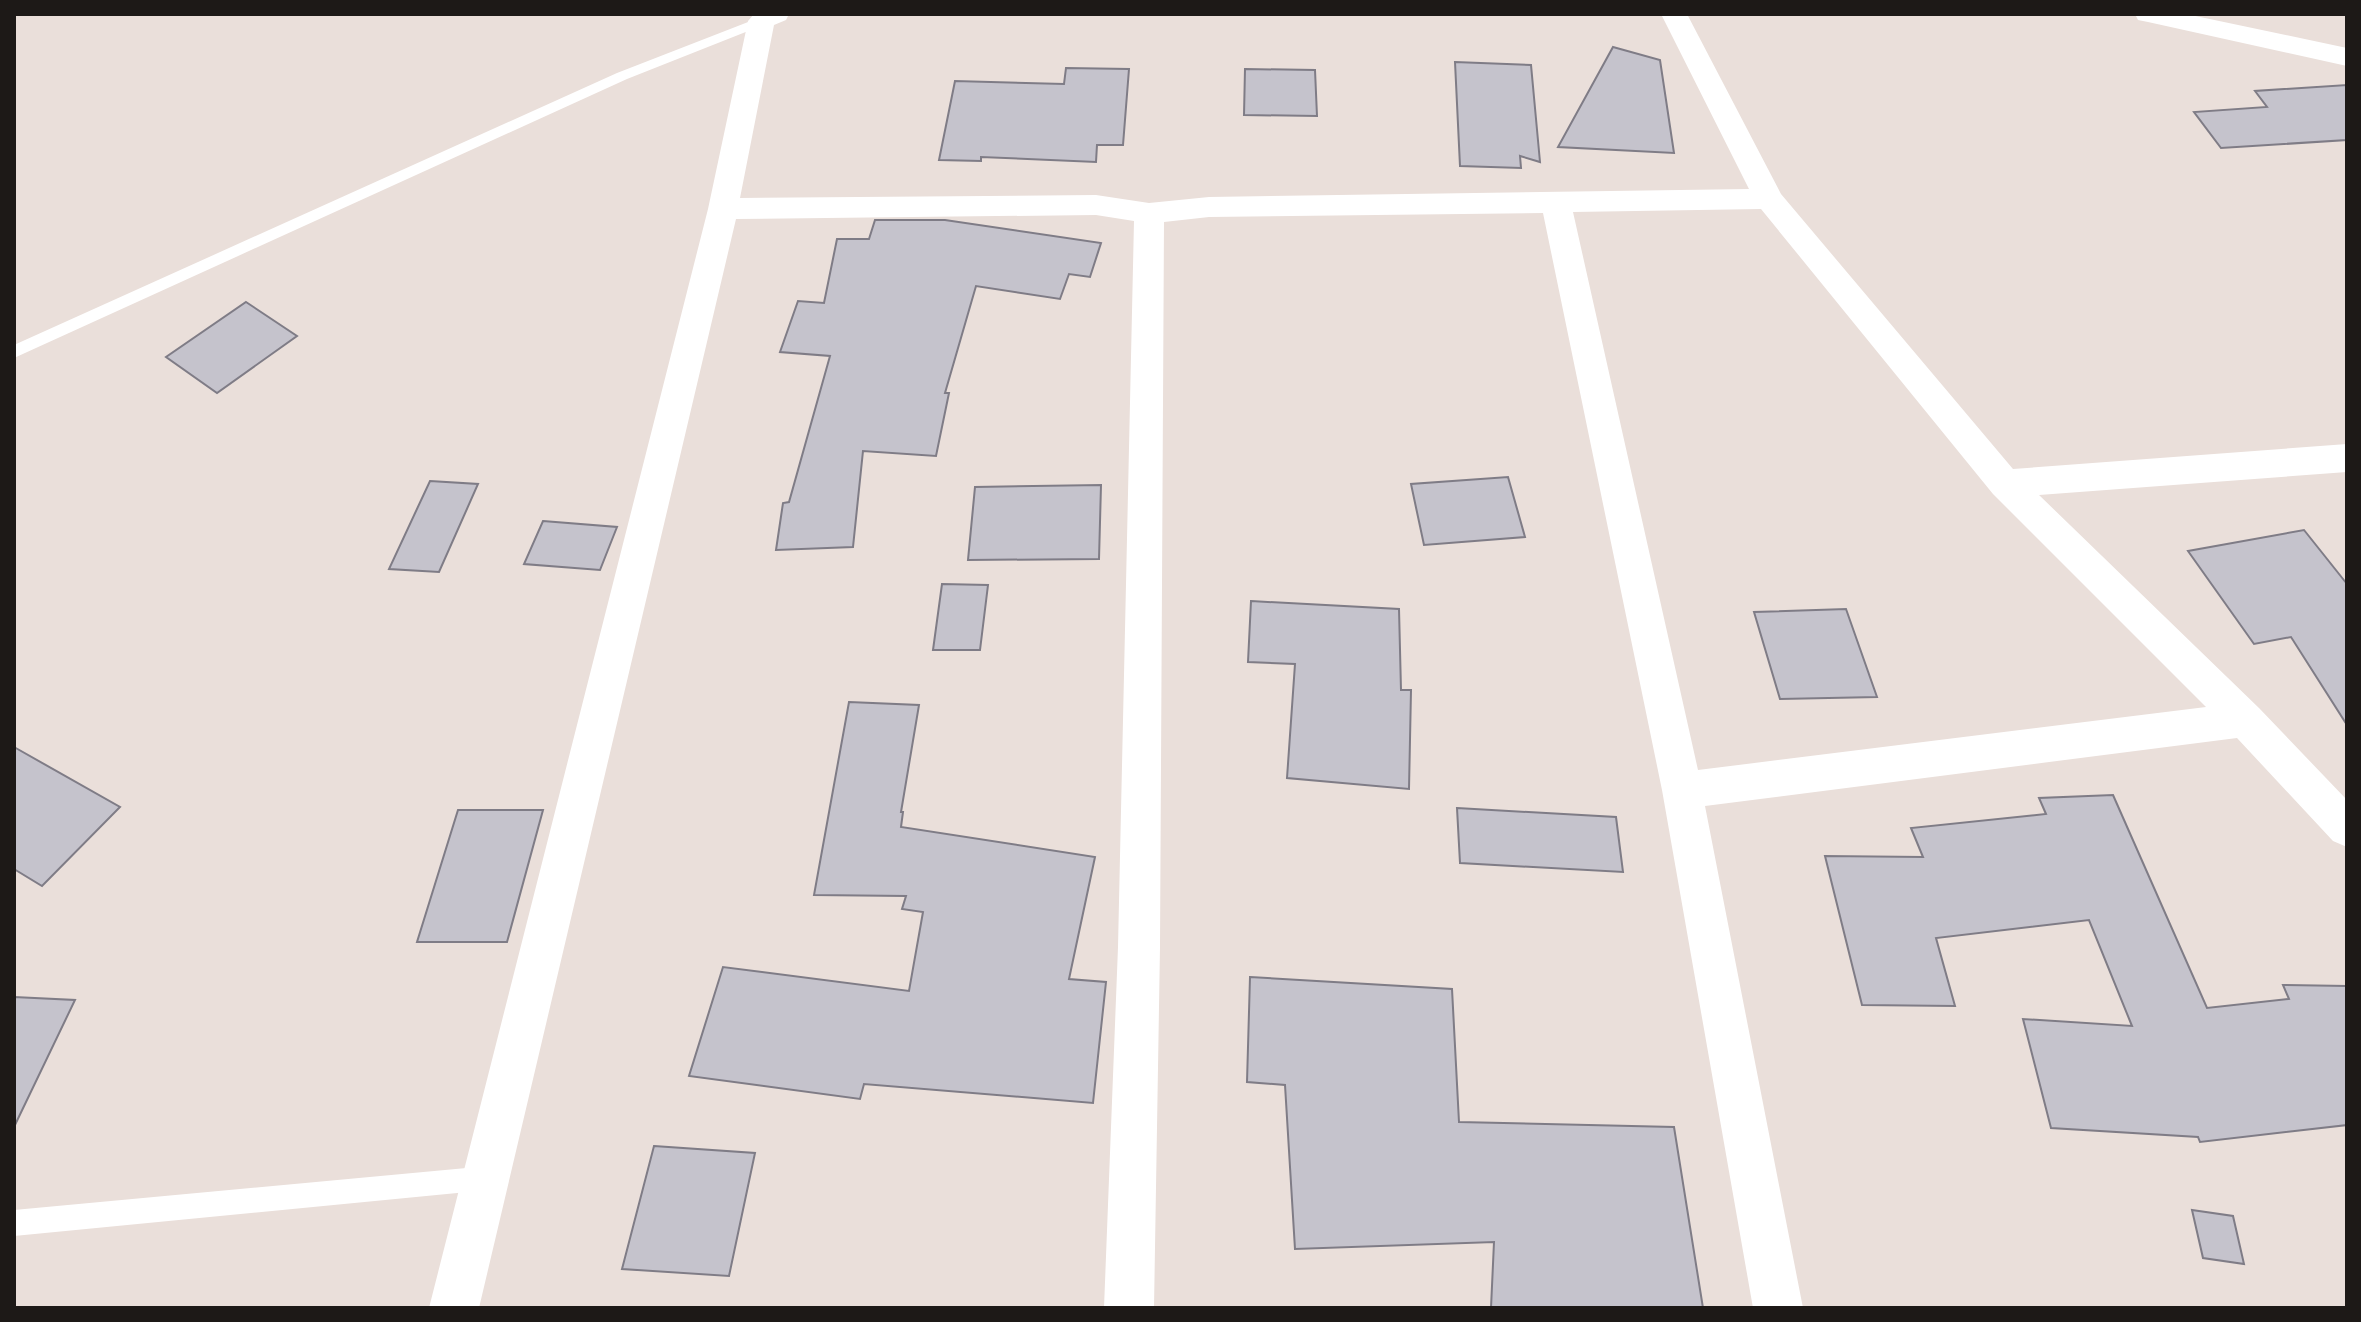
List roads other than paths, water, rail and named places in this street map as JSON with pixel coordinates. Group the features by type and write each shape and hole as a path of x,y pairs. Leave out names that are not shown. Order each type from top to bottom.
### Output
{"street":[{"path":"1674,14 1769,199 2005,484 2245,720 2347,828"},
{"path":"2148,14 2347,57"},
{"path":"454,1308 768,17"},
{"path":"723,209 1096,205 1149,213 1209,207 1769,199"},
{"path":"1556,202 1682,790 1778,1308"},
{"path":"1129,1308 1139,947 1149,213"},
{"path":"2005,484 2347,458"},
{"path":"1682,790 2245,720"}],"lane":[{"path":"14,352 622,76 768,17"},
{"path":"14,1223 488,1178"}]}
